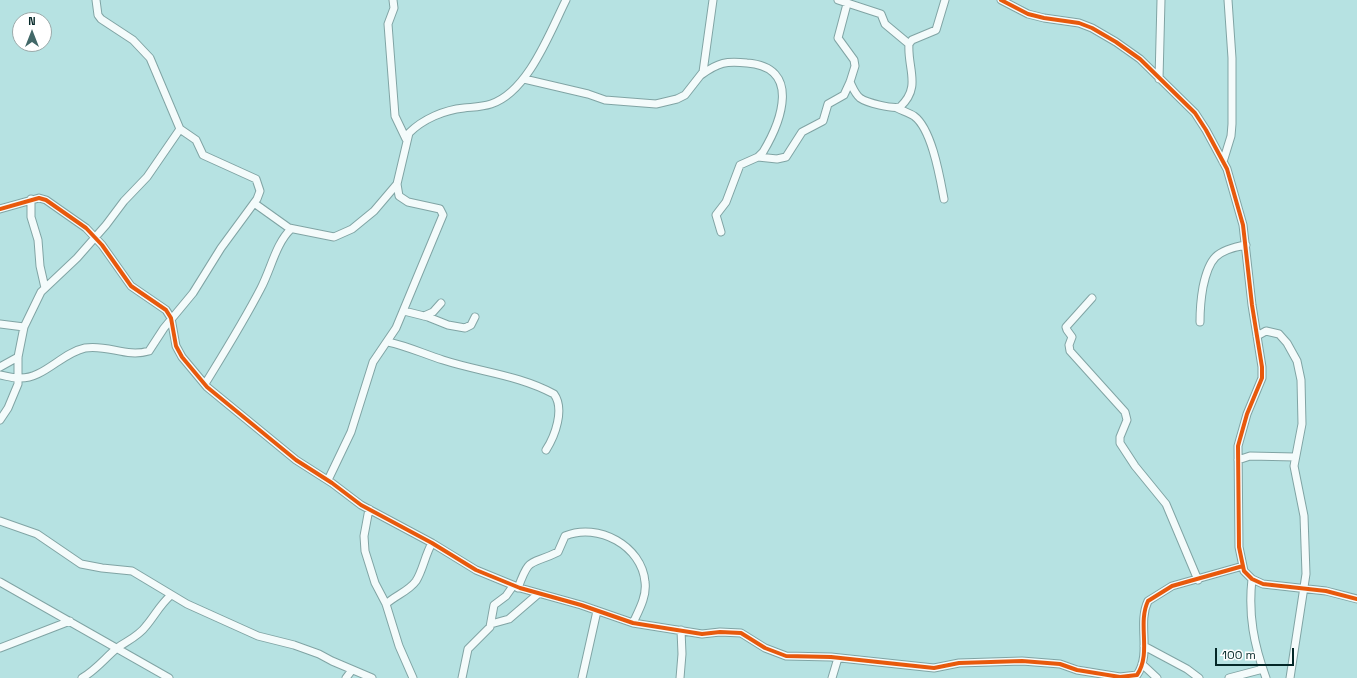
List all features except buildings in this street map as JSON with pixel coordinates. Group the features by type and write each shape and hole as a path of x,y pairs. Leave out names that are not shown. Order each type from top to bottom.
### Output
{"street":[{"path":"0,374 19,378 34,376 58,360 86,348 107,348 136,355 149,351 171,318 189,298 254,203 260,191 256,179 203,155 196,140 180,129 150,58 133,40 101,19 98,14 96,0"},
{"path":"393,0 394,8 388,24 395,116 406,139"},
{"path":"254,203 291,229 334,237 343,234 374,211 397,184 406,139 414,127 445,112 496,102 524,79 547,40 566,0"},
{"path":"524,79 588,94 606,100 656,104 669,102 685,95 701,75 705,67 713,0"},
{"path":"838,0 881,14 885,24 909,44 913,72 912,86 902,105 897,108"},
{"path":"909,44 912,40 936,30 945,0"},
{"path":"1001,0 1028,14 1078,23 1092,28 1140,59 1195,113 1223,162 1238,207 1246,245 1252,305 1262,378 1242,428 1238,460 1239,547 1243,566 1246,575 1252,580 1263,584 1342,594 1357,599"},
{"path":"1159,79 1161,0"},
{"path":"1223,162 1231,136 1232,124 1231,44 1228,0"},
{"path":"758,157 776,159 786,157 802,132 823,121 828,104 844,95 855,66 854,60 838,40 838,35 847,4"},
{"path":"701,75 718,64 739,62 762,66 780,79 782,98 781,113 768,145 758,157 740,165 726,202 716,215 721,232"},
{"path":"850,82 861,99 897,108 915,117 925,132 935,153 944,199"},
{"path":"0,420 14,396 19,378 18,356 24,327 45,288 77,258 124,201 147,177 180,129"},
{"path":"328,480 351,432 372,362 388,342 404,311 443,214 437,208 404,200 400,196 397,184"},
{"path":"0,209 31,199 40,198 46,200 77,221 95,237 131,286 166,310 171,318 176,346 182,357 205,384 296,460 328,480 369,509 432,543 476,570 516,587 597,610 633,623 702,634 720,632 741,633 765,648 786,656 838,658 934,668 959,663 1035,661 1060,664 1077,670 1120,677 1135,677 1140,671 1142,664 1144,646 1144,614 1148,601 1172,586 1198,580 1243,566"},
{"path":"31,199 31,218 38,240 40,266 45,288"},
{"path":"205,384 232,342 260,289 271,267 280,242 291,229"},
{"path":"1200,322 1205,275 1210,264 1221,253 1232,247 1246,245"},
{"path":"1092,298 1066,327 1072,337 1069,345 1070,351 1125,412 1127,420 1119,440 1120,443 1135,466 1166,504 1198,580"},
{"path":"423,316 433,312 441,303"},
{"path":"404,311 448,325 465,328 471,325 475,317"},
{"path":"0,324 24,327"},
{"path":"1257,336 1266,331 1279,334 1299,366 1301,380 1302,424 1295,457 1294,472 1302,499 1306,574 1290,678"},
{"path":"388,342 404,345 442,360 522,381 554,394 558,405 556,428 553,440 546,450"},
{"path":"0,367 18,356"},
{"path":"1238,460 1250,456 1295,457"},
{"path":"369,509 364,536 365,551 375,583 386,604 399,646 414,678"},
{"path":"0,520 37,534 80,564 132,571 171,595 258,636 313,651 369,678"},
{"path":"464,678 468,650 471,644 487,631 491,624 494,605 516,587 525,568 530,563 558,552 565,536 583,532 604,536 628,547 639,561 644,573 645,594 633,623"},
{"path":"386,604 416,581 424,558 432,543"},
{"path":"1252,580 1251,620 1253,639 1266,678"},
{"path":"0,582 169,678"},
{"path":"491,624 509,619 538,594"},
{"path":"82,678 92,672 117,648 132,639 146,627 160,605 171,595"},
{"path":"582,678 597,610"},
{"path":"0,648 70,621"},
{"path":"680,630 682,654 680,678"},
{"path":"1144,646 1187,669 1199,678"},
{"path":"832,678 838,658"},
{"path":"1142,664 1157,678"},
{"path":"1229,678 1263,669"},
{"path":"346,678 352,670"}],"cycle path":[{"path":"1001,0 1028,14 1079,23 1092,28 1116,42 1140,59 1195,113 1206,130 1227,169 1243,225 1252,305 1262,367 1262,378 1247,414 1238,446 1239,547 1244,571 1252,579 1263,584 1326,591 1357,599"},
{"path":"0,209 39,198 46,200 86,228 102,245 131,286 166,310 171,318 176,346 182,357 207,387 296,460 332,483 361,505 432,543 476,570 520,588 581,605 633,623 702,634 720,632 741,633 765,648 786,656 831,657 934,668 959,663 1022,661 1060,664 1077,670 1120,677 1137,675 1141,666 1144,657 1144,619 1148,601 1172,586 1243,566"}]}
